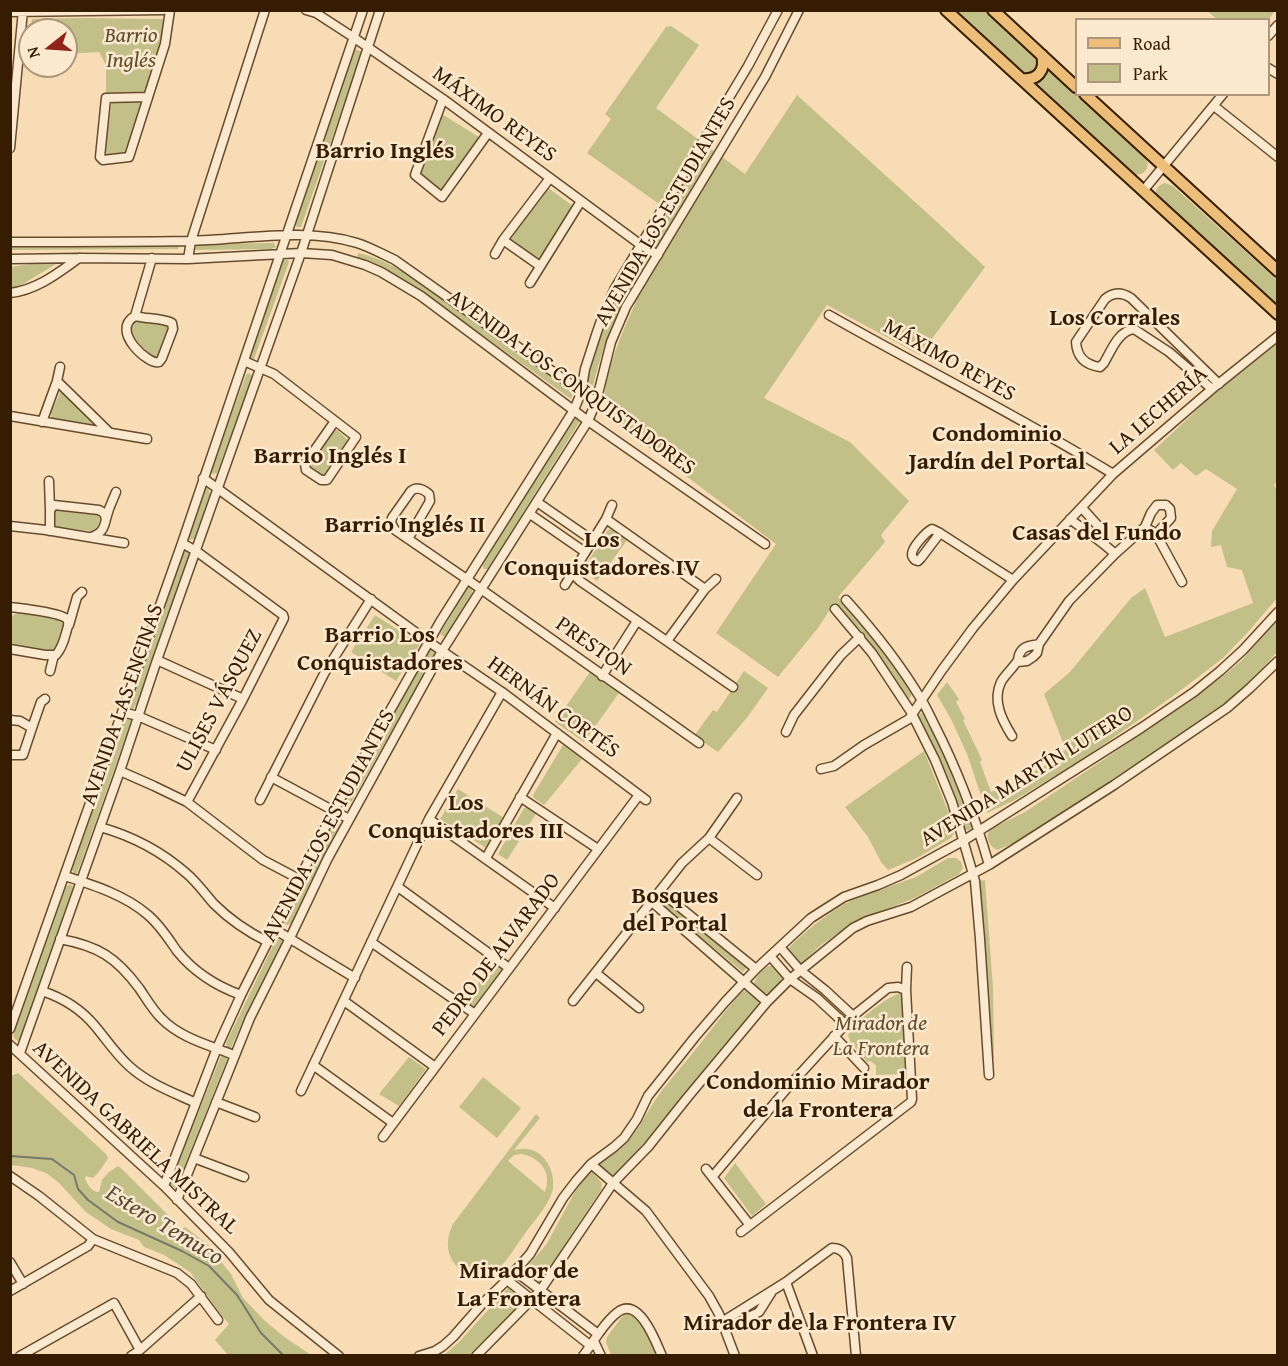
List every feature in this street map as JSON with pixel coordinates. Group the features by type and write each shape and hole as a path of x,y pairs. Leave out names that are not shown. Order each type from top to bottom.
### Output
{"main road":[{"path":"946,10 1278,314"},
{"path":"993,10 1075,85"},
{"path":"1021,79 1032,79 1039,74 1044,63 1042,56"},
{"path":"1087,96 1278,272"}],"street":[{"path":"10,12 163,10"},
{"path":"148,96 106,98 100,157 103,160 129,156 165,44 170,10"},
{"path":"188,259 191,241 265,10"},
{"name":"MÁXIMO REYES","path":"306,10 315,13 353,37 443,99 641,245 658,255"},
{"name":"AVENIDA LAS ENCINAS","path":"10,1029 182,543 363,10"},
{"name":"AVENIDA LAS ENCINAS","path":"20,1053 301,253 380,10"},
{"name":"AVENIDA LOS ESTUDIANTES","path":"177,1200 250,1018 328,858 442,651 588,421 596,402 611,342 626,307 765,77 799,10"},
{"path":"10,148 23,11"},
{"path":"777,12 780,24 794,21"},
{"name":"AVENIDA LOS ESTUDIANTES","path":"164,1186 217,1048 241,995 334,810 429,642 574,410 604,312 615,288 748,66 777,12"},
{"path":"1143,191 1222,96"},
{"path":"443,99 415,175 442,197 488,133"},
{"path":"1214,106 1278,157"},
{"path":"495,254 550,178"},
{"path":"530,283 581,201"},
{"name":"AVENIDA LOS CONQUISTADORES","path":"10,242 191,241 306,236 337,238 357,243 395,260 596,402"},
{"path":"503,240 540,266"},
{"path":"350,259 357,243"},
{"name":"AVENIDA LOS CONQUISTADORES","path":"10,259 188,259 301,253 318,253 350,259 381,272 421,296 588,421 765,544"},
{"path":"10,293 40,284 80,258"},
{"path":"135,316 172,323 160,362 148,360 128,339 126,330 130,319 135,316 152,258"},
{"path":"1113,294 1124,294 1161,328 1215,386 1134,329 1122,333 1100,367 1090,365 1082,359 1077,351 1076,342 1105,299 1113,294"},
{"name":"MÁXIMO REYES","path":"829,315 1065,444 1113,474"},
{"path":"1153,341 1161,328"},
{"name":"LA LECHERÍA","path":"912,715 973,628 1013,580 1113,474 1215,386 1278,336"},
{"path":"244,361 274,374 356,437 327,480 321,480 306,470 305,464 335,421"},
{"path":"42,422 60,368"},
{"path":"57,381 110,432"},
{"path":"10,416 147,440"},
{"name":"HERNÁN CORTÉS","path":"203,478 429,642 502,692 643,798"},
{"path":"49,481 50,531"},
{"path":"415,488 420,488 429,494 430,501 408,539 395,530 391,523 392,518 411,492 415,488"},
{"path":"90,537 102,531 116,492"},
{"path":"537,502 592,540"},
{"path":"50,510 52,506 59,505 96,509 104,513 106,519"},
{"path":"565,585 606,519 612,505"},
{"path":"1017,662 1032,658 1039,644 1070,601 1115,554 1145,527 1157,505 1166,505 1170,509 1172,518 1156,534"},
{"path":"1082,508 1100,528 1106,544"},
{"path":"530,514 585,552"},
{"path":"606,519 705,589"},
{"path":"1070,519 1106,544 1115,554"},
{"path":"10,526 124,543"},
{"path":"1145,527 1156,534 1182,582"},
{"path":"940,533 1013,580"},
{"name":"PRESTON","path":"408,539 699,743"},
{"path":"182,543 196,551"},
{"name":"ULISES VÁSQUEZ","path":"187,802 243,699 284,616 196,551"},
{"path":"575,570 578,580 733,687"},
{"path":"667,641 705,589 716,579"},
{"path":"10,649 54,655 58,653 62,648 77,597 82,592"},
{"path":"260,800 325,672 371,598"},
{"path":"846,600 884,644 922,700 946,748 979,831 989,865"},
{"path":"10,607 59,616 68,621 68,625"},
{"path":"835,609 872,653 912,715 935,760 952,802 975,881 989,1075"},
{"name":"AVENIDA MARTÍN LUTERO","path":"419,1356 443,1346 507,1280 530,1254 563,1198 576,1181 591,1164 624,1138 654,1089 695,1037 756,969 811,918 838,900 901,875 963,841 1132,734 1200,687 1237,656 1278,612"},
{"path":"602,676 637,621"},
{"path":"786,732 794,715 829,670 860,637"},
{"path":"1012,736 1003,722 998,692 1024,648 1039,644"},
{"path":"50,671 54,655"},
{"path":"157,660 243,699"},
{"path":"476,1356 540,1291 613,1183 648,1147 767,1002 790,978 853,928 867,921 911,907 973,874 1114,785 1214,717 1250,688 1278,661"},
{"path":"301,1091 429,819 502,692"},
{"path":"10,755 23,755 41,702 45,699"},
{"path":"122,712 138,716 216,750"},
{"path":"821,769 834,766 912,715"},
{"path":"10,720 20,721 32,728"},
{"path":"486,858 556,733"},
{"path":"120,771 187,802 262,860 299,879"},
{"path":"271,777 349,819"},
{"path":"520,797 598,849"},
{"name":"PEDRO DE ALVARADO","path":"383,1137 598,849 643,798"},
{"path":"573,1000 682,863 709,838 737,798"},
{"path":"429,819 555,908"},
{"path":"100,827 134,839 165,856 196,882 224,914 268,942"},
{"path":"709,838 756,875"},
{"path":"65,876 118,896 137,906 155,921 193,967 211,981 241,995"},
{"path":"398,887 509,968"},
{"path":"660,891 756,969"},
{"path":"652,902 767,1002"},
{"path":"274,928 355,978"},
{"path":"60,939 90,946 107,955 123,969 161,1019 182,1034 234,1055"},
{"path":"371,942 476,1014"},
{"path":"780,947 800,970 853,1016"},
{"path":"770,956 790,978 817,998 845,1024"},
{"path":"741,1232 912,1099 906,990 907,967"},
{"path":"596,973 639,1008"},
{"path":"713,1176 789,1086 853,1016 888,988 898,987 906,990"},
{"path":"817,998 825,990"},
{"path":"42,991 61,998 85,1015 98,1028 112,1049 135,1071 154,1084 196,1103"},
{"path":"344,1001 435,1067"},
{"path":"834,1036 864,1068"},
{"name":"AVENIDA GABRIELA MISTRAL","path":"10,1045 164,1186 229,1252 269,1300 339,1356"},
{"path":"313,1065 393,1124"},
{"path":"216,1102 255,1117"},
{"path":"194,1158 244,1177"},
{"path":"591,1164 646,1211 709,1296 735,1356"},
{"path":"706,1168 749,1224"},
{"path":"10,1176 93,1239 177,1273 191,1284 218,1320"},
{"path":"10,1291 88,1246 93,1239"},
{"path":"723,1325 832,1248 843,1251 847,1258 856,1356"},
{"path":"10,1262 23,1284"},
{"path":"515,1271 595,1340 601,1356"},
{"path":"507,1280 531,1300 595,1340"},
{"path":"786,1282 813,1356"},
{"path":"130,1356 140,1350 201,1296"},
{"path":"20,1356 114,1303 140,1350"},
{"path":"583,1356 619,1311 627,1309 637,1312 651,1332 662,1356"}],"green space":[{"path":"952,11 987,11 1075,93 1075,96 1078,96 1142,153 1148,165 1147,169 1141,174 1132,175"},
{"path":"1207,11 1275,11 1270,18 1216,18"},
{"name":"Barrio Inglés","path":"78,18 163,19 163,45 148,92 106,95 106,65 99,52 78,53"},
{"path":"671,26 699,45 656,108 745,174 797,95 985,267 920,355 827,305 764,398 850,442 909,501 881,535 885,542 838,597 884,650 910,690 912,694 910,698 903,695 862,632 834,603 818,628 778,677 716,633 776,544 604,414 611,404 604,398 612,361 635,304 626,298 606,343 592,390 586,387 597,347 618,295 669,211 587,153 611,119 605,114 666,27"},
{"path":"355,49 362,52 301,227 297,227 295,225"},
{"path":"144,99 128,154 107,155 105,151 112,101"},
{"path":"440,113 479,137 444,190 440,192 419,174"},
{"path":"1165,183 1173,186 1277,280 1277,308 1156,196 1160,185"},
{"path":"547,187 573,206 540,261 509,241"},
{"path":"179,243 178,249 11,250 10,244"},
{"path":"274,243 276,247 271,249 195,250 196,244"},
{"path":"358,253 386,262 425,286 573,393 571,399 402,279 357,258"},
{"path":"66,258 18,287 11,287 11,267"},
{"path":"283,260 288,260 288,265 254,359 250,359 248,356"},
{"path":"135,321 166,323 169,327 158,358 151,357 130,333 131,325"},
{"path":"1277,344 1278,481 1274,485 1278,492 1277,598 1223,658 1176,694 1080,761 1013,801 987,813 967,754 937,695 947,682 959,699 956,702 982,760 980,762 991,792 1005,785 1009,791 1030,778 1029,774 1048,764 1045,758 1066,750 1044,694 1070,672 1131,598 1145,588 1165,637 1253,603 1242,570 1227,567 1221,545 1211,547 1212,531 1237,489 1206,469 1196,476 1181,463 1173,470 1154,450 1215,393"},
{"path":"248,373 252,375 250,383 217,473 212,474 214,461"},
{"path":"62,391 95,424 93,427 51,419 51,412"},
{"path":"573,417 580,421 488,569 484,569 482,565"},
{"path":"337,430 350,442 326,477 322,477 308,468 308,465 332,431"},
{"path":"206,488 210,494 195,538 190,540 188,535 203,490"},
{"path":"59,509 97,514 100,519 99,523 92,531 55,527 53,518"},
{"name":"Los Conquistadores IV","path":"614,528 628,539 597,581 583,569 608,530"},
{"path":"185,549 191,553 138,702 131,710 129,708 139,676"},
{"path":"469,586 472,588 472,593 446,638 440,634"},
{"path":"21,612 63,621 62,637 54,652 11,644 10,622 13,615"},
{"name":"Barrio Los Conquistadores","path":"375,615 420,644 396,681 351,652"},
{"path":"1277,620 1277,652 1245,688 1232,698 1017,842 997,850 988,841 991,829 1025,812 1221,678 1242,660"},
{"path":"430,649 434,649 435,655 349,806 342,808 342,804"},
{"path":"744,671 768,688 718,752 694,736 713,710 717,712"},
{"path":"590,672 619,693 584,742 555,722"},
{"path":"922,713 957,784 972,827 970,830 963,827 944,771 920,722 919,714"},
{"path":"128,717 131,721 125,739 81,863 77,873 74,873 72,870 125,719"},
{"path":"563,745 582,759 544,805 533,795"},
{"path":"924,751 954,826 954,833 951,838 917,858 888,870 881,862 868,837 845,807"},
{"name":"Los Conquistadores III","path":"458,789 504,818 486,848 440,819"},
{"path":"529,807 537,812 507,860 498,854 524,808"},
{"path":"336,821 340,825 293,921 287,925 284,923 333,822"},
{"path":"948,858 956,858 961,862 963,868 959,874 917,897 866,917 844,929 820,946 802,963 799,964 787,950 809,929 844,904 916,877"},
{"path":"985,880 993,988 994,1058 989,1063 979,881"},
{"path":"70,884 73,887 71,895 21,1040 18,1041 13,1036 66,887"},
{"path":"665,899 747,967 743,972 661,904"},
{"path":"277,937 283,937 281,944 231,1048 227,1047 226,1043"},
{"path":"496,960 506,968 475,1010 464,1002"},
{"path":"769,966 773,966 782,978 766,994 754,985 759,974"},
{"path":"743,991 757,1000 759,1004 757,1008 674,1109 617,1174 611,1176 600,1167 600,1162 621,1148 629,1139 663,1089"},
{"name":"Mirador de La Frontera","path":"902,993 908,1074 876,1075 876,1065 870,1061 867,1062 850,1041 848,1035 857,1023 872,1010 891,997"},
{"path":"225,1054 228,1057 175,1188 170,1183 221,1056"},
{"path":"409,1057 426,1069 399,1106 379,1094"},
{"path":"18,1073 106,1154 108,1158 98,1173 93,1178 86,1176 85,1178 90,1188 99,1192 102,1180 109,1172 118,1166 121,1168 177,1224 172,1228 172,1232 181,1236 185,1227 215,1250 243,1298 283,1336 311,1355 228,1355 215,1340 229,1324 190,1272 164,1255 144,1247 139,1240 111,1229 86,1212 58,1182 46,1173 11,1165 11,1076"},
{"path":"483,1077 521,1108 497,1138 459,1107"},
{"path":"536,1114 540,1118 514,1150 530,1149 546,1160 553,1182 552,1194 509,1256 499,1268 487,1274 475,1275 463,1271 458,1268 449,1254 448,1238 453,1224","holes":["514,1155 529,1156 535,1159 546,1173 545,1192 508,1161"]},
{"path":"735,1163 766,1204 752,1216 724,1178"},
{"path":"589,1171 602,1183 601,1190 541,1284 537,1285 526,1275 525,1269 546,1245"},
{"path":"511,1287 523,1296 523,1302 469,1355 443,1356 459,1342"},
{"path":"625,1313 631,1313 648,1335 657,1355 611,1355 606,1342 607,1337"}],"waterway":[{"name":"Estero Temuco","path":"10,1156 52,1159 74,1175 78,1189 88,1200 118,1222 209,1266 237,1295 261,1333 284,1356"}],"district":[{"name":"Barrio Inglés","path":"385,152"},
{"name":"Los Corrales","path":"1115,319"},
{"name":"Condominio Jardín del Portal","path":"997,449"},
{"name":"Barrio Inglés I","path":"330,457"},
{"name":"Barrio Inglés II","path":"405,526"},
{"name":"Casas del Fundo","path":"1097,534"},
{"name":"Los Conquistadores IV","path":"602,555"},
{"name":"Barrio Los Conquistadores","path":"380,650"},
{"name":"Los Conquistadores III","path":"466,818"},
{"name":"Bosques del Portal","path":"675,911"},
{"name":"Condominio Mirador de la Frontera","path":"818,1097"},
{"name":"Mirador de La Frontera","path":"519,1286"},
{"name":"Mirador de la Frontera IV","path":"820,1324"}]}
